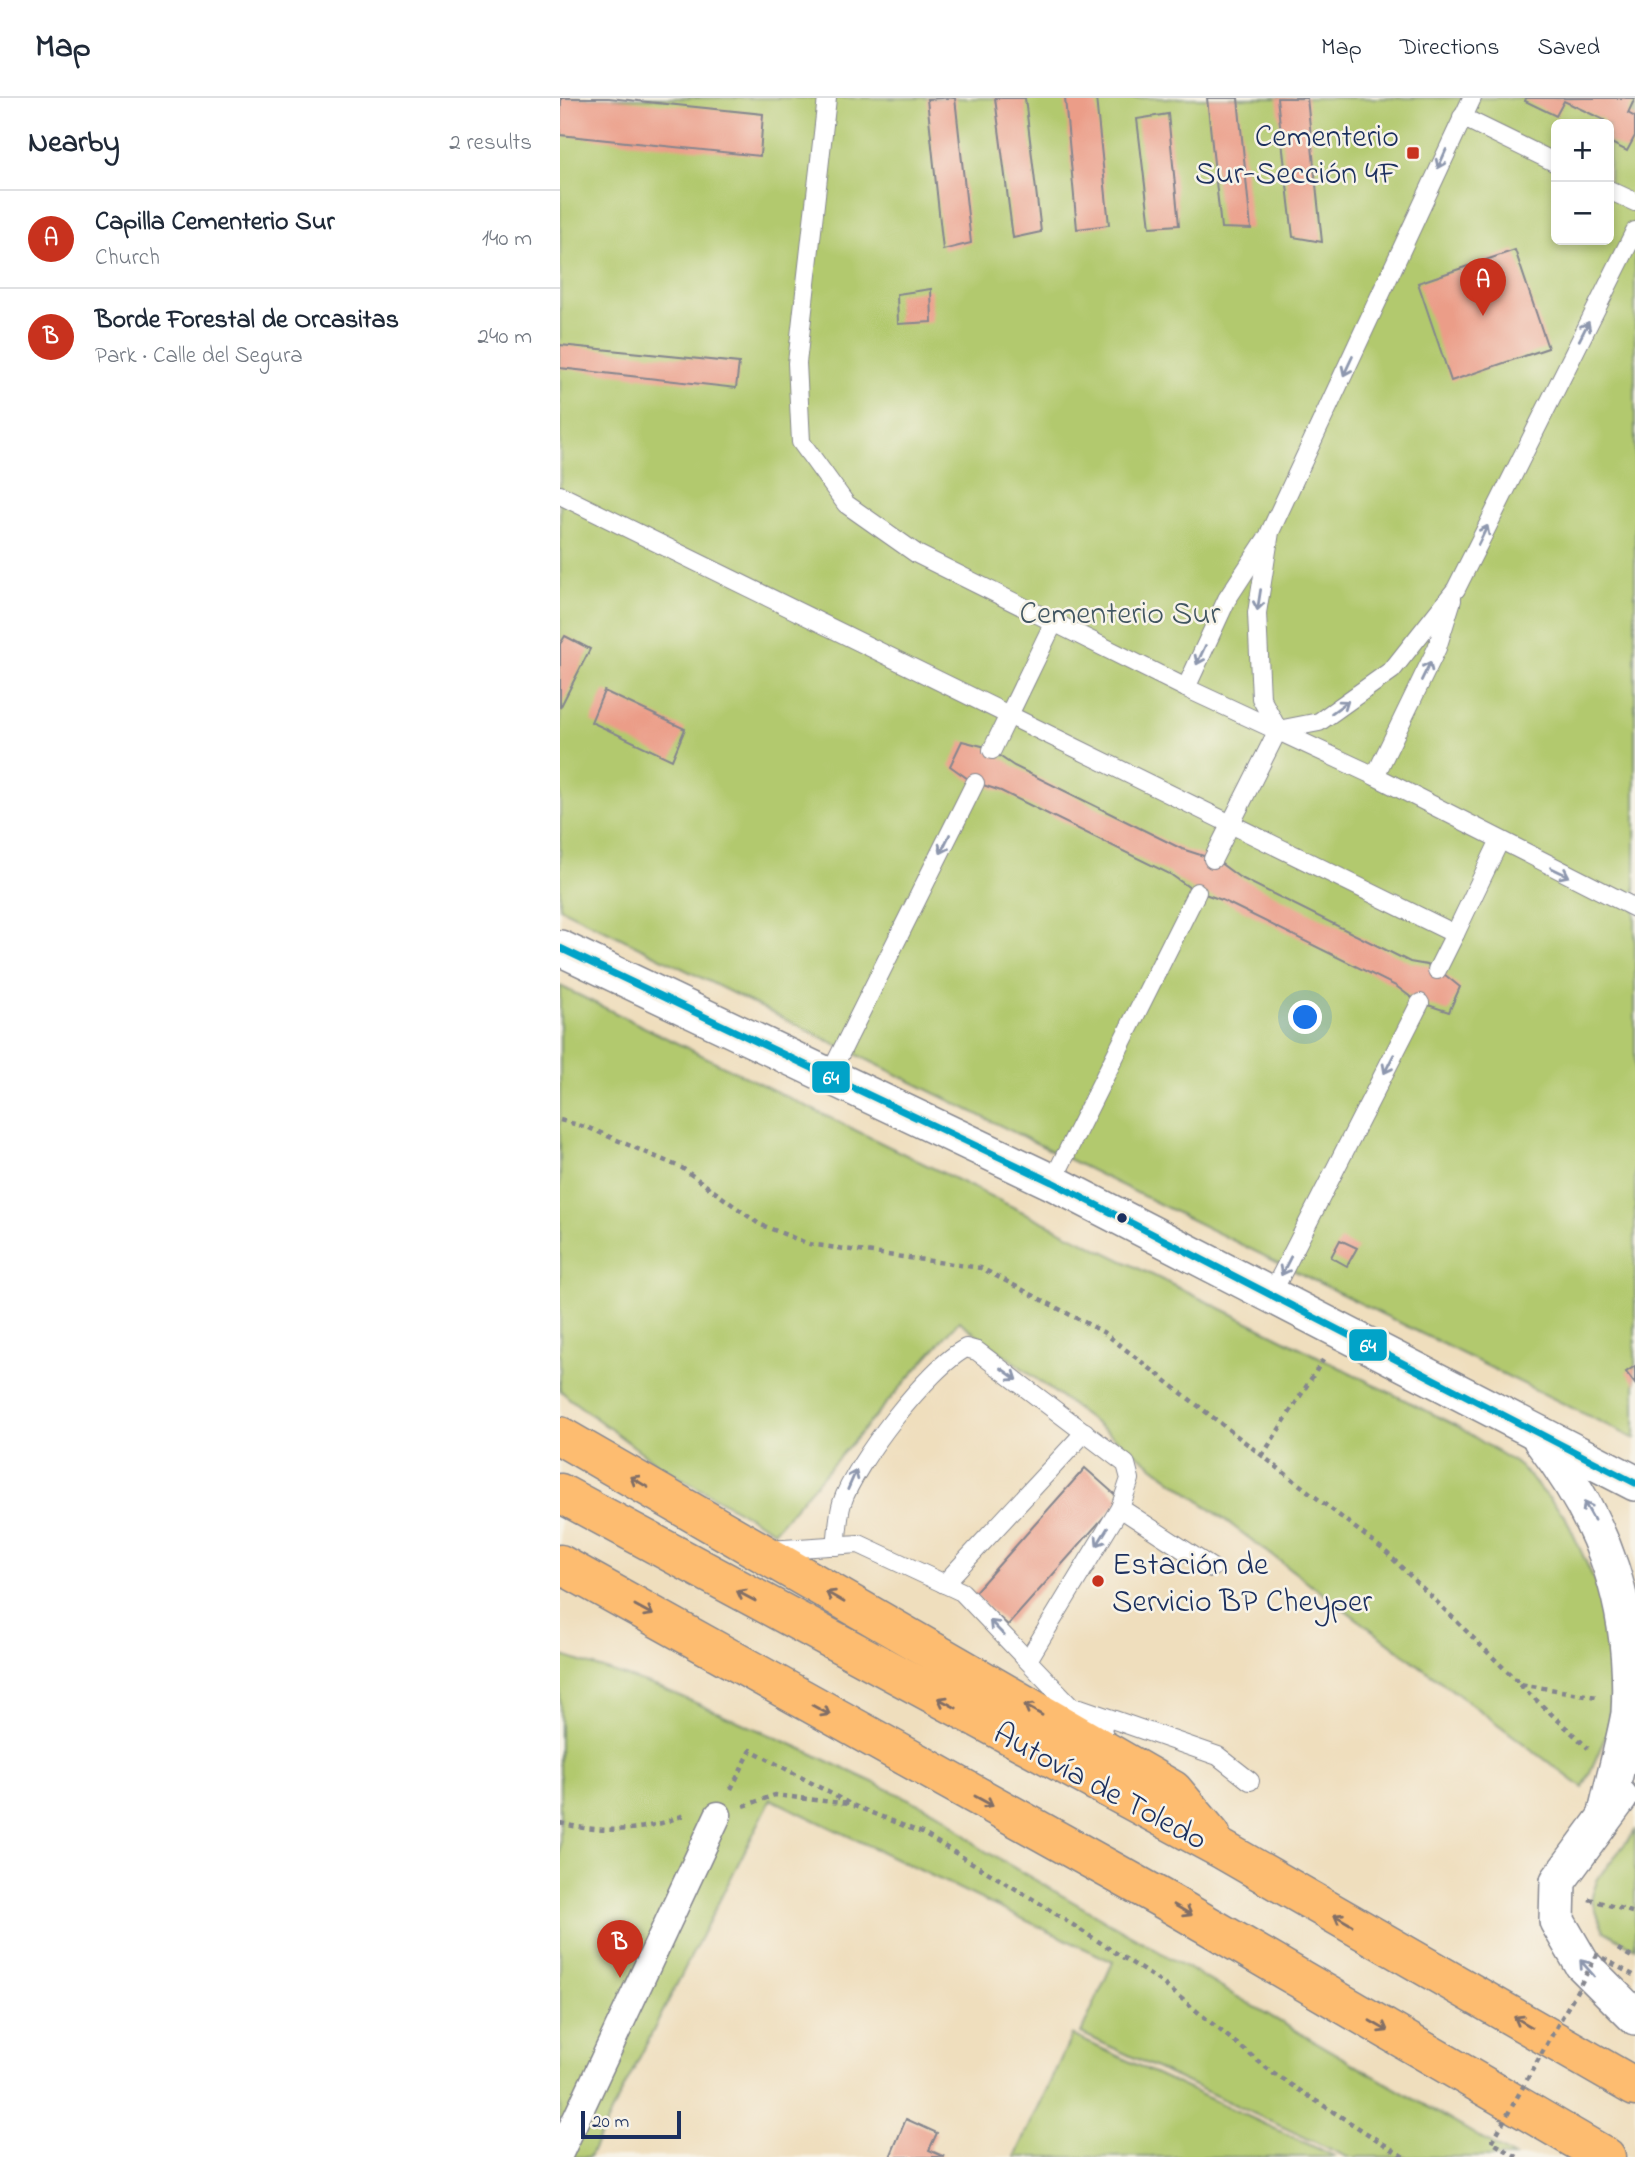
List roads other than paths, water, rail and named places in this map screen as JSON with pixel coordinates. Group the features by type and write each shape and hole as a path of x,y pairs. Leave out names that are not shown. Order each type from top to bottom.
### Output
{"highway":[{"path":"565,1436 755,1551 1173,1790 1223,1850"},
{"name":"Autovía de Toledo","path":"560,1493 1223,1850 1635,2087"},
{"path":"568,1570 1168,1902 1606,2157"}],"street":[{"path":"560,948 1052,1182 1272,1293 1635,1483"},
{"path":"1534,1430 1572,1480 1612,1552 1622,1582 1633,1644 1625,1776 1605,1813 1558,1881 1557,1921 1583,1964 1635,2017"},
{"path":"560,2153 718,1815"}],"lane":[{"path":"827,98 797,363 801,442 846,504 917,554 1186,688 1375,776 1499,842 1635,908"},
{"path":"1186,688 1227,599 1270,532 1472,98"},
{"path":"1462,117 1551,161"},
{"path":"1614,192 1635,202"},
{"path":"1375,776 1437,648 1456,589 1635,230"},
{"path":"560,495 1455,934"},
{"path":"1270,532 1257,613 1261,698 1278,730"},
{"path":"1278,730 1319,722 1392,670 1456,589"},
{"path":"992,750 1054,622"},
{"path":"1213,859 1278,730"},
{"path":"829,1076 975,783"},
{"path":"1437,970 1499,842"},
{"path":"1052,1182 1197,892"},
{"path":"1272,1293 1420,1003"},
{"path":"836,1546 842,1504 856,1471 888,1428 951,1355 966,1348 987,1359 1126,1464 1130,1479 1120,1508 1028,1660"},
{"path":"944,1584 1085,1432"},
{"path":"1120,1508 1212,1568"},
{"path":"755,1551 859,1544 962,1592 1070,1704 1173,1790"},
{"path":"1070,1704 1218,1756 1250,1781"}],"place":[{"name":"Cementerio Sur-Sección 4F","path":"1413,153"},
{"name":"Capilla Cementerio Sur","path":"1483,316"},
{"name":"Estación de Servicio BP Cheyper","path":"1098,1581"},
{"name":"Borde Forestal de Orcasitas","path":"620,1978"}],"park label":[{"name":"Cementerio Sur","path":"1120,612"}]}
